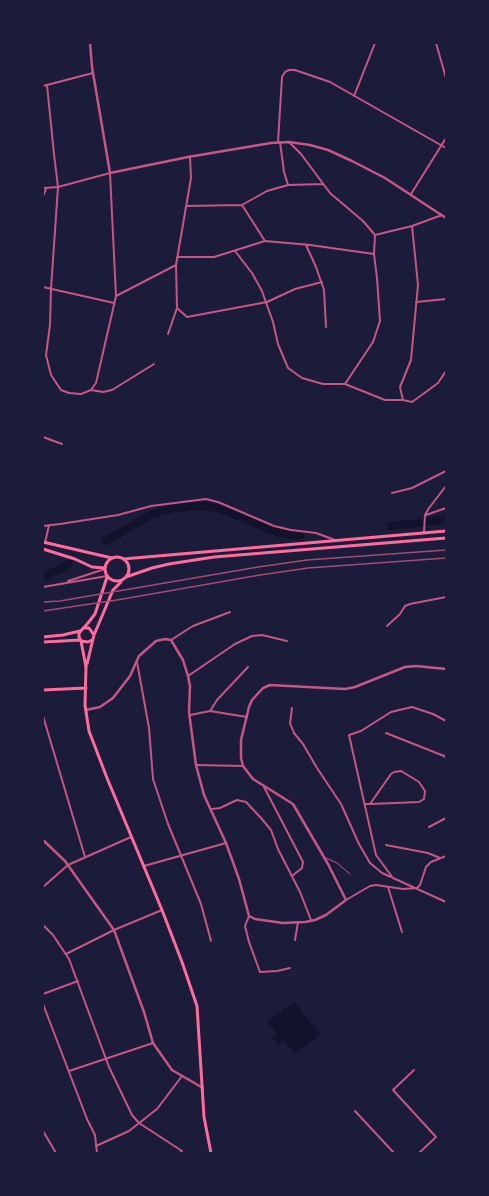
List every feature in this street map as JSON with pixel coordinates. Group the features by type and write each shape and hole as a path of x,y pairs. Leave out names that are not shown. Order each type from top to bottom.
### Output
{"main road":[{"path":"44,542 112,558 116,557 123,559 446,531"},
{"path":"107,576 116,581 163,566 214,557 446,538"},
{"path":"43,549 75,559 92,567 105,568"},
{"path":"112,558 107,562 105,568 107,576 95,614 78,635 81,641 86,667 86,710 89,731 162,910 197,1006 204,1117 211,1153"},
{"path":"86,667 93,636 113,590 128,574 128,564 123,559"},
{"path":"43,637 63,635 89,628 93,636"},
{"path":"43,642 88,642 93,636"},
{"path":"43,690 86,688"}],"street":[{"path":"90,43 93,73 110,173 116,296 96,383 91,390"},
{"path":"354,96 376,43"},
{"path":"436,43 446,78"},
{"path":"288,185 284,172 279,142 282,77 285,72 289,70 295,70 323,78 446,148"},
{"path":"43,86 93,73"},
{"path":"47,85 58,187 50,325 45,355 51,375 61,390 69,394 81,394 91,390 103,392 112,390 154,364"},
{"path":"411,194 446,138"},
{"path":"43,196 44,188 58,187 110,173 190,157 279,142 289,142 310,145 328,150 386,178 446,218"},
{"path":"289,142 301,154 330,193 358,217 375,235 374,254 380,321 373,342 345,384"},
{"path":"168,334 177,308 176,257 191,178 190,157"},
{"path":"186,206 242,205 267,191 288,185 323,184"},
{"path":"242,205 265,241"},
{"path":"375,235 412,226 442,215"},
{"path":"403,400 400,387 411,360 418,285 412,226"},
{"path":"176,257 214,257 265,241 374,254"},
{"path":"306,245 324,290 326,327"},
{"path":"235,251 252,273 267,302 278,344 288,368 302,378 323,384 345,384 385,400 403,400 412,402 438,383 446,371"},
{"path":"116,296 176,266"},
{"path":"177,308 187,316 267,302 295,289 322,282"},
{"path":"43,287 114,303"},
{"path":"416,302 446,299"},
{"path":"43,437 62,444"},
{"path":"392,493 412,488 446,471"},
{"path":"424,533 425,517 429,508 446,486"},
{"path":"43,526 118,515 151,506 206,499 218,502 274,526 316,533 336,540"},
{"path":"425,517 446,508"},
{"path":"44,542 49,525"},
{"path":"59,584 105,568"},
{"path":"43,587 107,576"},
{"path":"387,626 400,614 405,606 446,597"},
{"path":"86,710 100,707 113,698 130,676 139,656 156,640 171,640 194,626 230,612"},
{"path":"188,676 235,644 252,636 262,635 287,641"},
{"path":"171,640 183,660 188,676 190,686 190,715 196,765 204,795 212,809 239,879 248,916 245,926 249,942 260,972 277,971 290,968"},
{"path":"136,662 149,728 153,779 168,824 201,904 211,941"},
{"path":"346,900 293,804 253,779 243,766 241,758 241,740 252,700 263,688 270,685 345,689 355,687 406,667 416,666 446,669"},
{"path":"210,711 217,700 248,667"},
{"path":"292,708 290,723 294,733 303,744 341,804 359,844 370,863 382,873 446,902"},
{"path":"393,878 376,855 349,735 360,731 391,712 412,708 433,714 446,721"},
{"path":"190,715 210,711 247,717"},
{"path":"43,716 85,857"},
{"path":"386,733 446,758"},
{"path":"196,765 243,766"},
{"path":"364,804 370,804 419,802 424,799 425,792 420,782 411,776 401,771 394,772 370,804"},
{"path":"264,786 304,862 302,868 292,876"},
{"path":"212,809 220,808 237,800 246,802 271,830 278,849 292,876 311,921"},
{"path":"429,827 446,818"},
{"path":"43,887 68,865 131,837"},
{"path":"43,840 68,865 114,930 144,1012 153,1043 172,1070 203,1088"},
{"path":"143,866 226,843"},
{"path":"386,845 428,853 442,858"},
{"path":"248,916 255,919 283,923 311,921 326,915 346,900 376,884 403,890 417,888 420,885 426,867 431,862 446,856"},
{"path":"388,886 402,932"},
{"path":"66,954 114,930 162,910"},
{"path":"295,940 298,922"},
{"path":"43,925 53,935 66,954 78,981 106,1059 132,1115 139,1123 182,1152 180,1153"},
{"path":"43,994 78,981"},
{"path":"43,1004 95,1135 97,1153"},
{"path":"69,1071 153,1043"},
{"path":"414,1070 393,1090 436,1136 419,1153"},
{"path":"96,1146 129,1131 157,1109 182,1076"},
{"path":"355,1111 394,1153"},
{"path":"43,1132 56,1153"}],"lane":[{"path":"324,858 337,863 350,874"}],"shaded area":[{"path":"294,1002 320,1034 295,1054 284,1041 279,1045 272,1038 278,1034 267,1022"}],"waterway":[{"path":"106,541 151,515 173,508 203,506 218,508 279,533 300,536"},
{"path":"391,526 446,519"},
{"path":"43,577 69,564"}],"railway":[{"path":"43,602 60,601 307,560 446,550"},
{"path":"43,611 308,568 446,558"}]}
